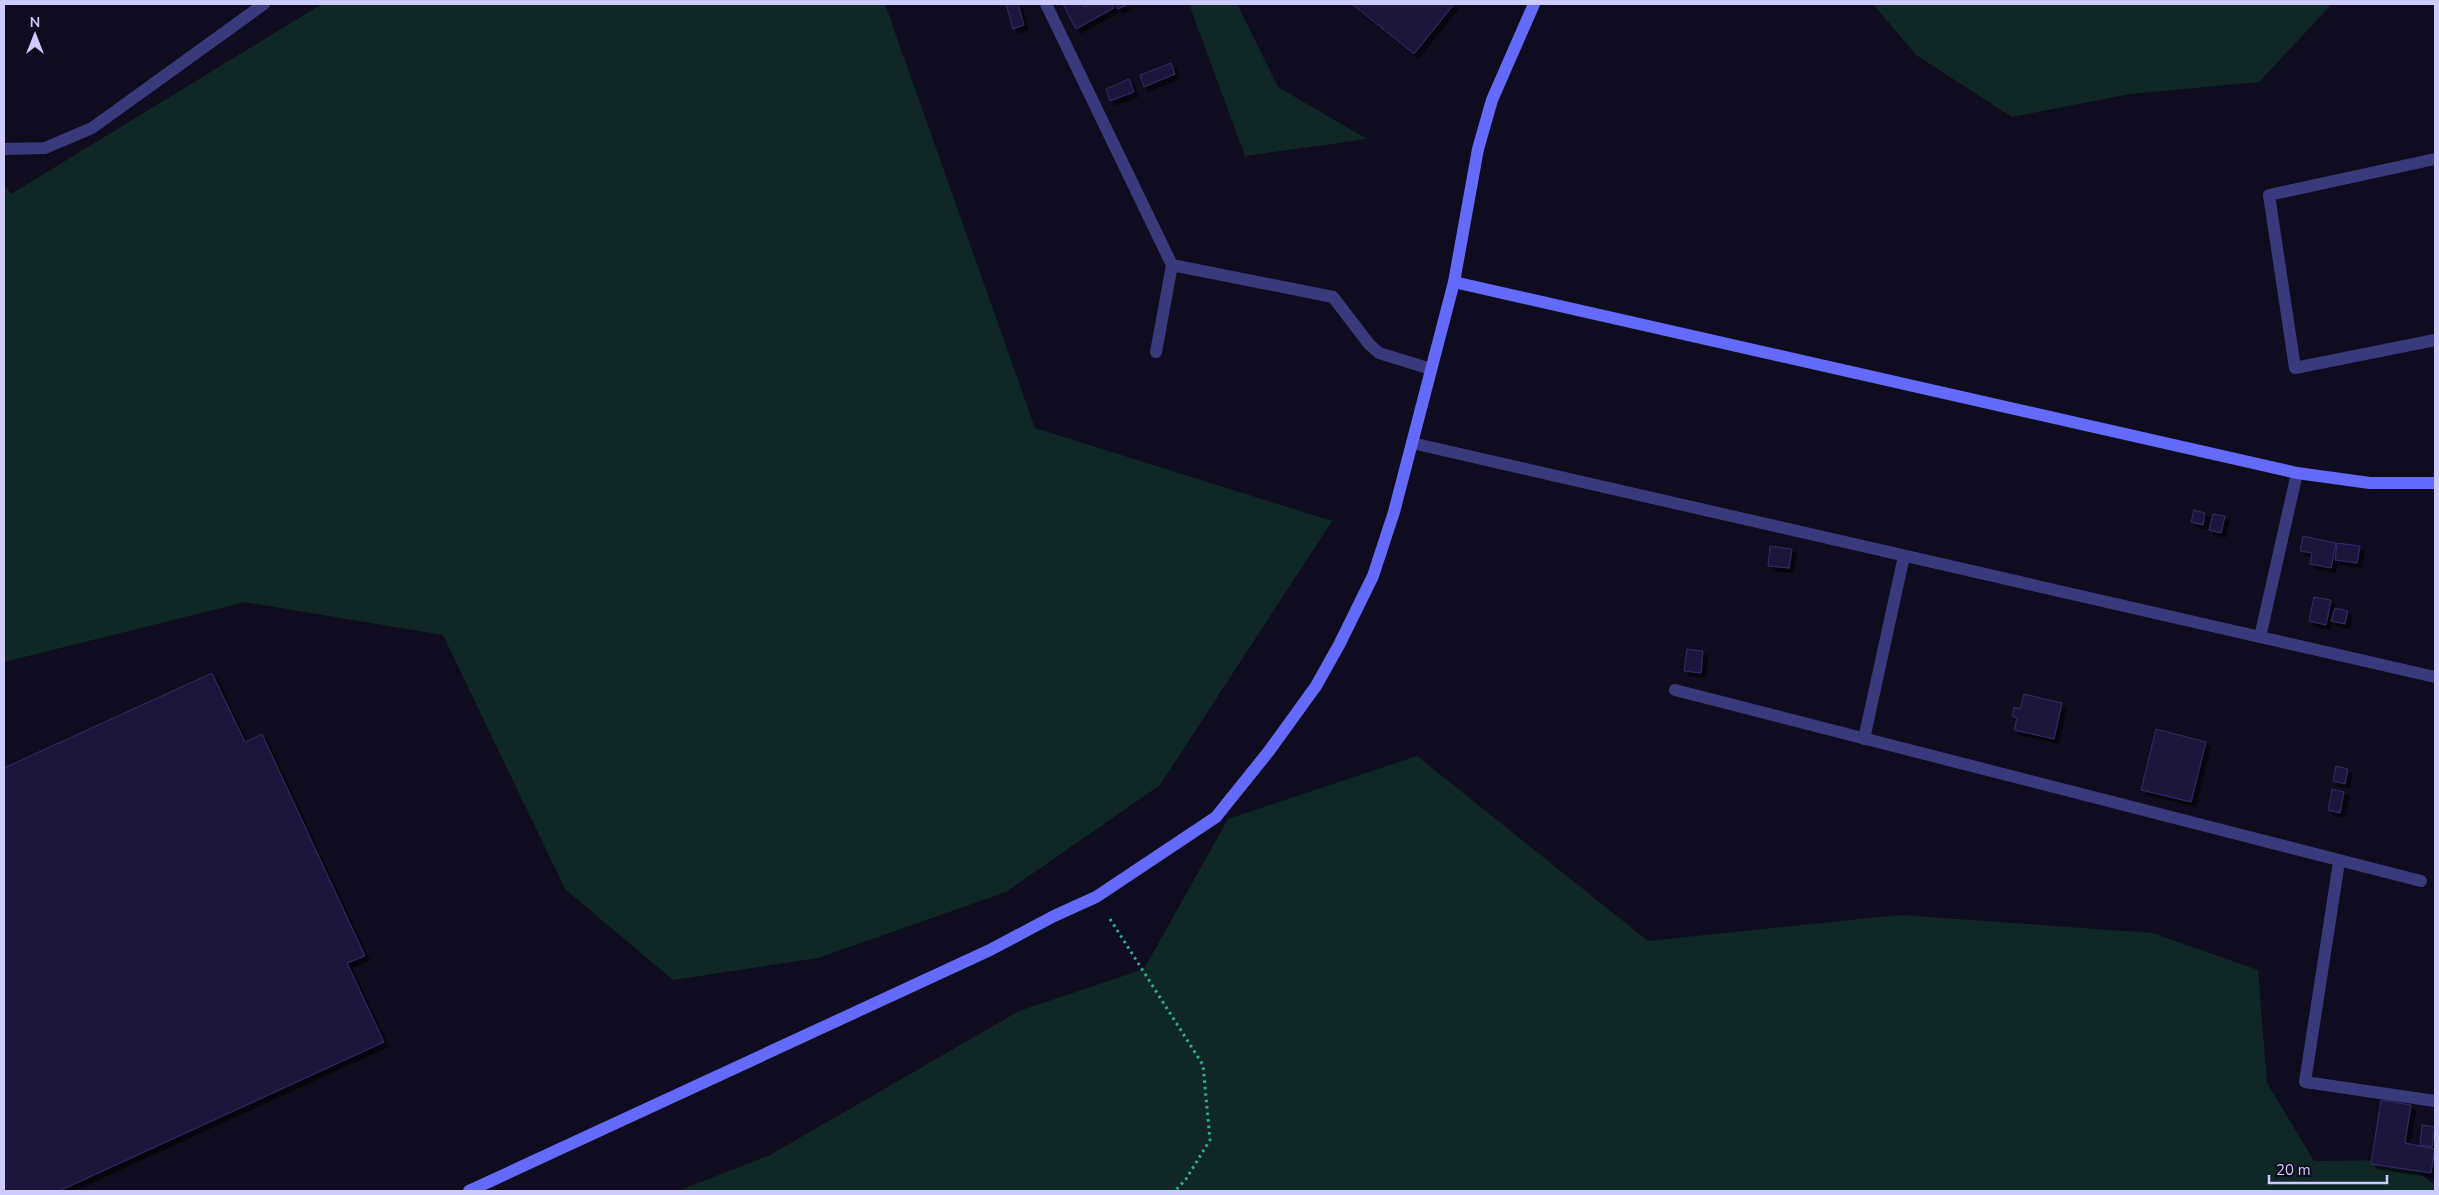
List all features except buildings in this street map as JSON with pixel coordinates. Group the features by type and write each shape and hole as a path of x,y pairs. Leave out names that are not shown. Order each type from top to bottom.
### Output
{"street":[{"path":"4,149 45,148 92,128 264,4"},
{"path":"1046,4 1172,264 1156,352"},
{"path":"469,1191 990,950 1054,916 1096,897 1216,817 1269,751 1316,686 1339,645 1373,576 1394,512 1454,282 1478,149 1492,100 1534,4"},
{"path":"2435,159 2269,195 2295,368 2435,340"},
{"path":"1172,264 1333,296 1369,344 1379,353 1431,369"},
{"path":"1454,282 2296,472 2370,483 2435,482"},
{"path":"1412,443 2435,677"},
{"path":"2260,638 2296,472"},
{"path":"1864,738 1904,556"},
{"path":"1676,690 2338,862 2422,881"},
{"path":"2338,862 2305,1082 2435,1101"}],"path":[{"path":"1096,897 1203,1065 1210,1140 1186,1179 1175,1191"}],"green space":[{"path":"322,4 885,4 1035,428 1332,521 1160,785 1006,892 818,958 673,980 565,889 443,635 245,602 4,662 4,185 11,194"},
{"path":"1189,4 1237,4 1278,87 1367,139 1245,156"},
{"path":"1873,4 2332,4 2259,82 2130,94 2012,117 1916,55"},
{"path":"1417,756 1648,941 1899,915 2152,933 2258,970 2267,1083 2314,1161 2402,1160 2435,1185 2435,1191 678,1191 770,1155 1019,1011 1144,969 1228,819"}]}
